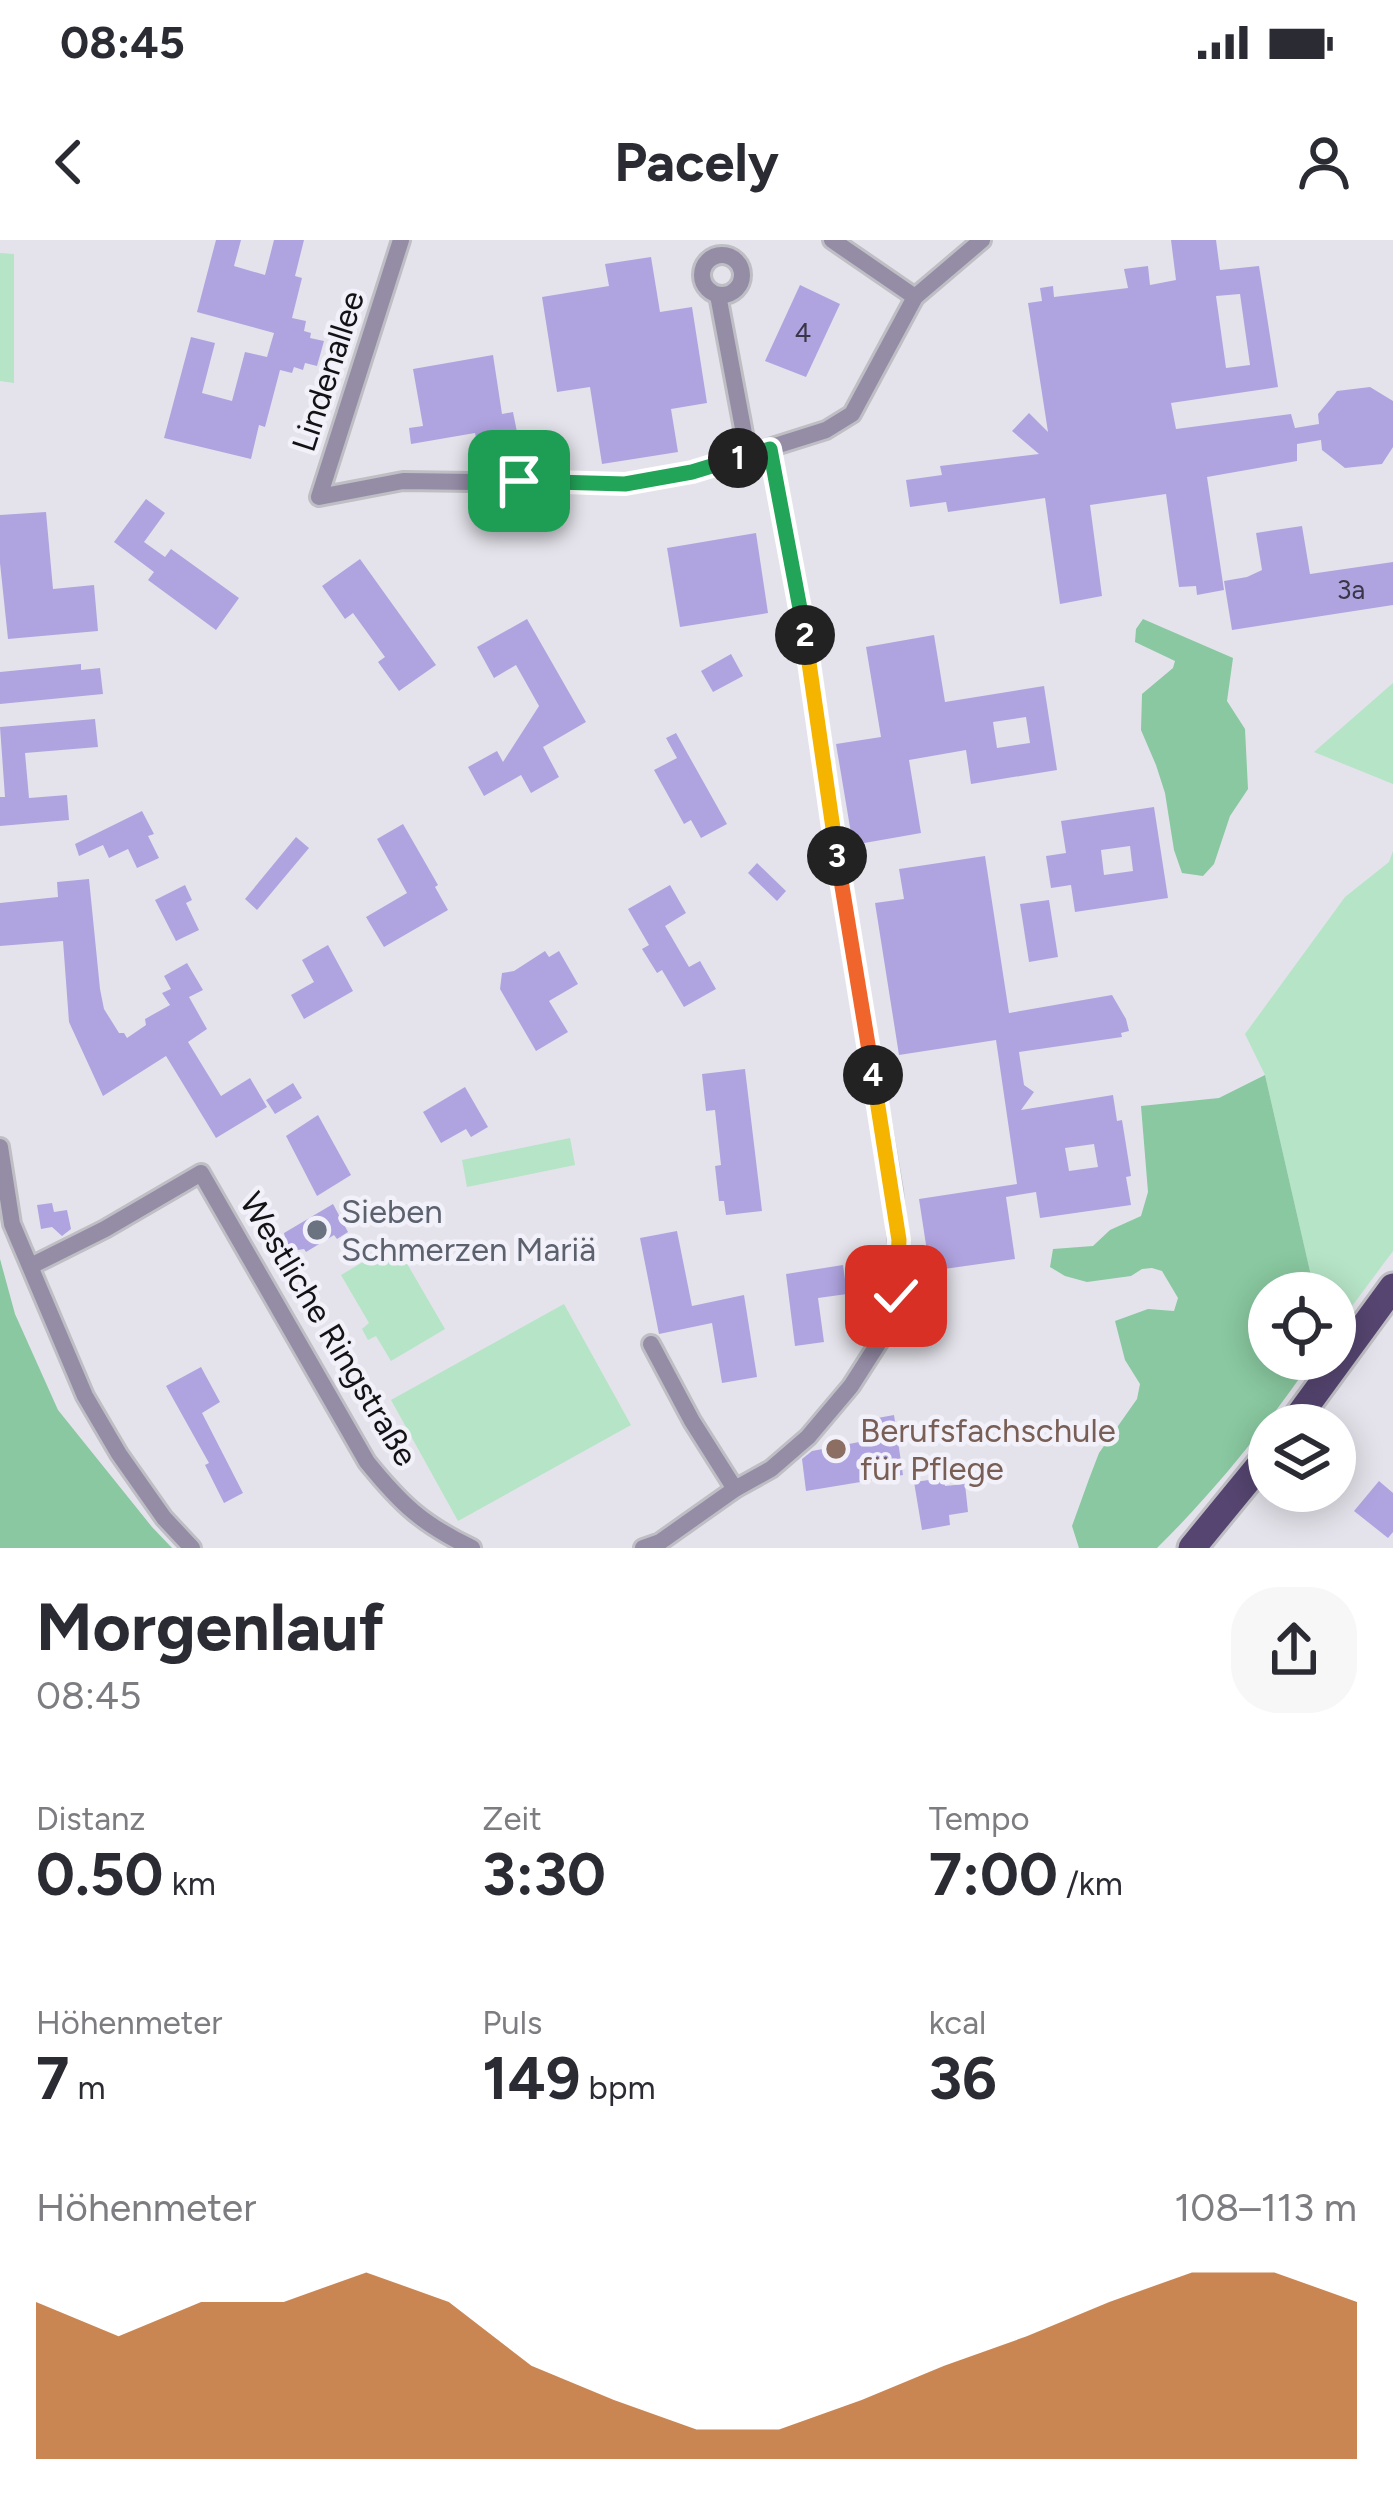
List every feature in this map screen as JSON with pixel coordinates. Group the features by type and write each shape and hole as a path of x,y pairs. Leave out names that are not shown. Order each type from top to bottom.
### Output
{"main road":[{"path":"1307,1404 1393,1287"},
{"path":"1192,1548 1248,1480"}],"street":[{"name":"Lindenallee","path":"400,240 320,496 403,481 625,484 692,472 826,430 852,414 916,296 982,240"},
{"path":"832,240 916,296"},
{"path":"718,295 748,455"},
{"path":"643,1548 660,1542 771,1468 808,1436 851,1387 883,1336 900,1268 893,1191 806,638 770,449"},
{"path":"0,1147 12,1224 85,1396 164,1518 192,1548"},
{"name":"Westliche Ringstraße","path":"31,1266 201,1173 367,1462 400,1503 436,1531 472,1548"},
{"path":"651,1344 735,1489"}],"green space":[{"path":"0,253 14,254 14,383 0,381"},
{"path":"1143,619 1233,658 1227,701 1245,729 1248,789 1230,816 1214,864 1203,876 1182,873 1165,793 1141,730 1142,694 1175,661 1135,642"},
{"path":"1393,683 1393,784 1314,752"},
{"path":"1393,851 1393,1251 1356,1301 1356,1272 1310,1272 1265,1075 1245,1034 1345,897 1389,862"},
{"path":"1265,1075 1310,1272 1248,1272 1248,1380 1298,1380 1281,1404 1248,1404 1248,1447 1157,1548 1079,1548 1072,1526 1089,1479 1099,1453 1137,1399 1140,1384 1125,1360 1115,1321 1148,1309 1174,1311 1178,1298 1162,1271 1152,1268 1087,1282 1065,1276 1050,1267 1053,1249 1093,1246 1110,1230 1141,1216 1148,1192 1141,1106 1219,1098"},
{"path":"570,1138 575,1165 467,1187 462,1160"},
{"path":"395,1243 445,1329 391,1361 376,1336 368,1340 362,1329 369,1323 341,1275"},
{"path":"0,1259 15,1314 58,1410 172,1548 0,1548"},
{"path":"564,1304 631,1425 458,1521 391,1400"}],"building":[{"path":"216,240 241,240 234,266 265,275 274,240 304,240 295,276 302,278 292,318 306,321 304,331 311,333 310,338 324,341 317,366 305,363 303,370 294,367 292,373 280,370 251,459 164,438 191,337 215,343 202,393 232,401 245,352 267,357 274,333 197,312"},
{"path":"1171,240 1216,240 1220,270 1259,266 1278,387 1171,403 1176,429 1291,414 1295,428 1319,424 1318,414 1337,391 1370,387 1393,401 1393,447 1382,464 1345,468 1322,450 1321,440 1297,444 1297,461 1207,477 1224,590 1197,595 1196,586 1179,587 1166,494 1090,505 1102,596 1060,604 1045,498 948,512 946,502 910,507 906,480 942,475 940,466 1039,454 1012,431 1029,413 1048,432 1028,303 1042,301 1040,288 1053,286 1054,297 1128,288 1124,269 1148,266 1150,285 1176,280","holes":["1240,294 1250,365 1226,368 1216,296"]},
{"path":"651,257 660,312 692,307 707,403 671,409 678,452 602,464 590,387 557,392 542,297 609,286 605,264"},
{"path":"800,285 840,304 806,377 765,361"},
{"path":"493,355 502,414 513,412 520,447 480,453 475,433 411,444 409,428 423,426 413,369"},
{"path":"146,499 165,513 144,542 165,557 171,549 239,598 216,630 148,580 154,572 114,542"},
{"path":"46,512 53,589 94,585 98,631 8,639 0,515"},
{"path":"1302,526 1310,574 1393,562 1393,605 1232,630 1224,581 1262,570 1256,533"},
{"path":"756,533 768,613 680,627 667,548"},
{"path":"360,559 436,665 399,691 378,662 385,657 353,613 345,619 322,586"},
{"path":"527,619 586,722 543,747 559,777 531,793 521,775 484,796 468,767 497,751 503,762 539,706 516,665 494,678 477,647"},
{"path":"934,635 945,702 1044,686 1057,770 971,784 966,750 909,760 921,833 853,845 836,744 881,737 866,647","holes":["1026,717 1030,743 997,748 993,722"]},
{"path":"731,654 743,676 713,692 701,671"},
{"path":"81,664 81,670 100,668 103,694 0,704 0,672"},
{"path":"95,719 98,747 25,753 29,798 67,795 69,820 0,826 0,797 5,797 0,727"},
{"path":"676,733 727,824 701,838 691,820 684,824 654,770 677,758 666,738"},
{"path":"1154,807 1168,898 1075,912 1071,885 1051,888 1046,856 1066,853 1061,821","holes":["1130,846 1133,871 1104,875 1101,850"]},
{"path":"142,811 159,858 137,868 128,849 109,858 103,845 79,856 75,844"},
{"path":"403,824 448,910 384,947 366,917 407,893 377,839"},
{"path":"296,837 309,848 257,910 245,899"},
{"path":"985,856 1009,1013 1112,995 1129,1031 1121,1033 1122,1037 1019,1052 1024,1085 1034,1092 1021,1110 1113,1095 1117,1121 1122,1120 1131,1205 1040,1218 1036,1192 1006,1197 1015,1259 930,1271 919,1199 1017,1184 996,1040 899,1055 875,903 904,899 899,869","holes":["1094,1144 1098,1167 1069,1171 1065,1148"]},
{"path":"757,863 786,891 777,901 748,873"},
{"path":"89,879 100,989 104,1009 119,1033 127,1038 146,1025 145,1019 170,1005 162,993 171,989 164,976 187,963 203,990 189,997 207,1029 188,1042 221,1096 250,1078 267,1107 216,1138 166,1056 103,1096 69,1022 63,941 0,946 0,903 58,897 57,882"},
{"path":"185,885 192,900 186,903 199,930 176,941 155,900"},
{"path":"670,885 686,913 665,926 689,967 700,961 716,989 684,1007 662,970 657,973 642,949 649,945 628,909"},
{"path":"1049,900 1058,957 1029,962 1020,904"},
{"path":"328,945 353,991 304,1019 291,995 314,982 302,960"},
{"path":"545,951 549,957 559,951 578,984 549,1001 568,1032 536,1051 500,989 502,973 514,971"},
{"path":"745,1069 762,1211 726,1215 724,1201 719,1201 715,1166 721,1165 715,1110 706,1111 702,1074"},
{"path":"293,1083 302,1098 275,1114 266,1100"},
{"path":"465,1087 488,1127 471,1137 466,1129 441,1143 423,1112"},
{"path":"318,1115 351,1175 317,1196 286,1136"},
{"path":"52,1203 54,1212 67,1210 71,1229 62,1236 52,1227 41,1229 37,1205"},
{"name":"Sieben Schmerzen Mariä","path":"333,1204 348,1232 306,1252 287,1247 284,1233"},
{"path":"677,1231 692,1306 744,1295 757,1377 722,1383 712,1323 659,1334 640,1238"},
{"path":"843,1265 847,1294 818,1298 824,1342 795,1346 786,1274"},
{"path":"201,1367 220,1402 202,1413 243,1493 224,1503 205,1465 209,1463 166,1386"},
{"path":"894,1415 903,1475 806,1491 802,1459 812,1451 875,1439 872,1419"},
{"path":"944,1478 945,1486 965,1484 968,1512 949,1515 950,1525 922,1530 914,1482"},
{"path":"1379,1481 1393,1493 1393,1532 1388,1538 1356,1509"}],"place":[{"name":"Sieben Schmerzen Mariä","path":"317,1230"},
{"name":"Berufsfachschule für Pflege","path":"836,1449"}],"route":[{"path":"519,481 625,484 692,472 770,449 806,638 893,1191 900,1268 896,1296"}]}
